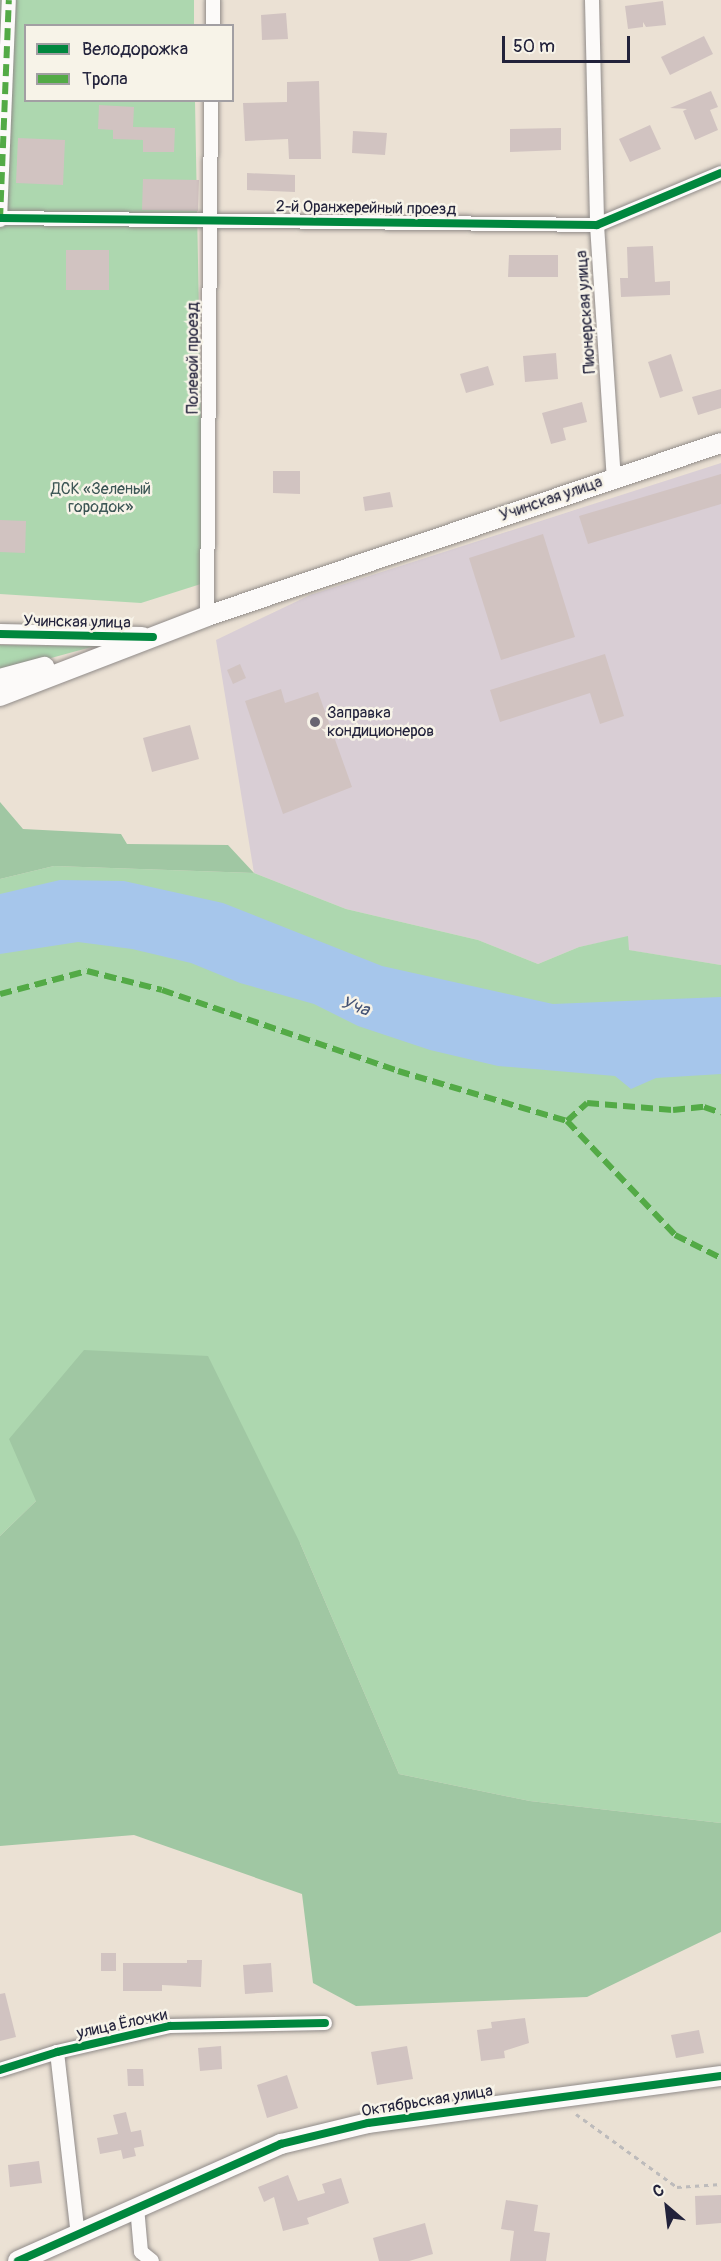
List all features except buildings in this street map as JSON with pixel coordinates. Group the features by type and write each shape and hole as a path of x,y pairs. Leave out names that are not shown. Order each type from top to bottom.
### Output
{"main road":[{"name":"Учинская улица","path":"0,634 153,637 207,616 721,443"},
{"path":"0,679 153,637"},
{"path":"0,696 153,637"},
{"name":"Октябрьская улица","path":"18,2261 281,2144 368,2123 552,2096 721,2076"}],"street":[{"path":"0,219 9,0"},
{"path":"213,0 213,24"},
{"name":"Пионерская улица","path":"592,0 597,225 614,478"},
{"name":"Полевой проезд","path":"207,616 211,102"},
{"name":"2-й Оранжерейный проезд","path":"0,219 209,219 597,225 721,173"},
{"name":"улица Ёлочки","path":"0,2070 57,2052 170,2026 325,2023"},
{"path":"57,2052 78,2235"},
{"path":"137,2207 141,2252 152,2261"}],"path":[{"path":"552,2096 677,2187 721,2184"}],"shaded area":[{"path":"721,463 721,965 628,950 628,937 579,947 538,964 478,940 346,909 254,873 216,640 310,595"}],"green space":[{"name":"ДСК «Зеленый городок»","path":"0,0 194,0 194,24 24,24 24,102 195,102 204,583 141,603 0,594"},
{"path":"0,645 95,646 0,672"},
{"path":"0,802 23,829 121,834 127,844 228,845 254,873 54,866 0,879"},
{"path":"54,866 254,873 346,909 478,940 538,964 579,947 628,936 629,950 721,965 721,1823 530,1801 399,1774 300,1543 36,1501 0,1536 0,879"},
{"path":"84,1350 208,1356 300,1543 399,1774 530,1801 721,1823 721,1932 587,1997 356,2006 313,1983 302,1894 134,1835 0,1846 0,1536 36,1501 9,1439"}],"water":[{"name":"Уча","path":"60,880 124,881 223,903 382,966 553,1004 721,997 721,1074 656,1078 631,1089 615,1076 498,1066 430,1050 358,1026 314,1004 240,983 191,963 132,949 78,942 0,954 0,894"}],"marked path":[{"path":"0,220 9,0"},
{"path":"0,994 87,971 162,990 398,1071 567,1121 675,1235 721,1258"},
{"path":"567,1121 587,1103 673,1110 704,1107 721,1113"}],"cycle path":[{"path":"0,218 597,225 721,173"},
{"path":"0,634 153,637"},
{"path":"0,2070 57,2052 170,2026 325,2023"},
{"path":"18,2261 281,2144 368,2123 721,2076"}],"place":[{"name":"Заправка кондиционеров","path":"315,722"}]}
